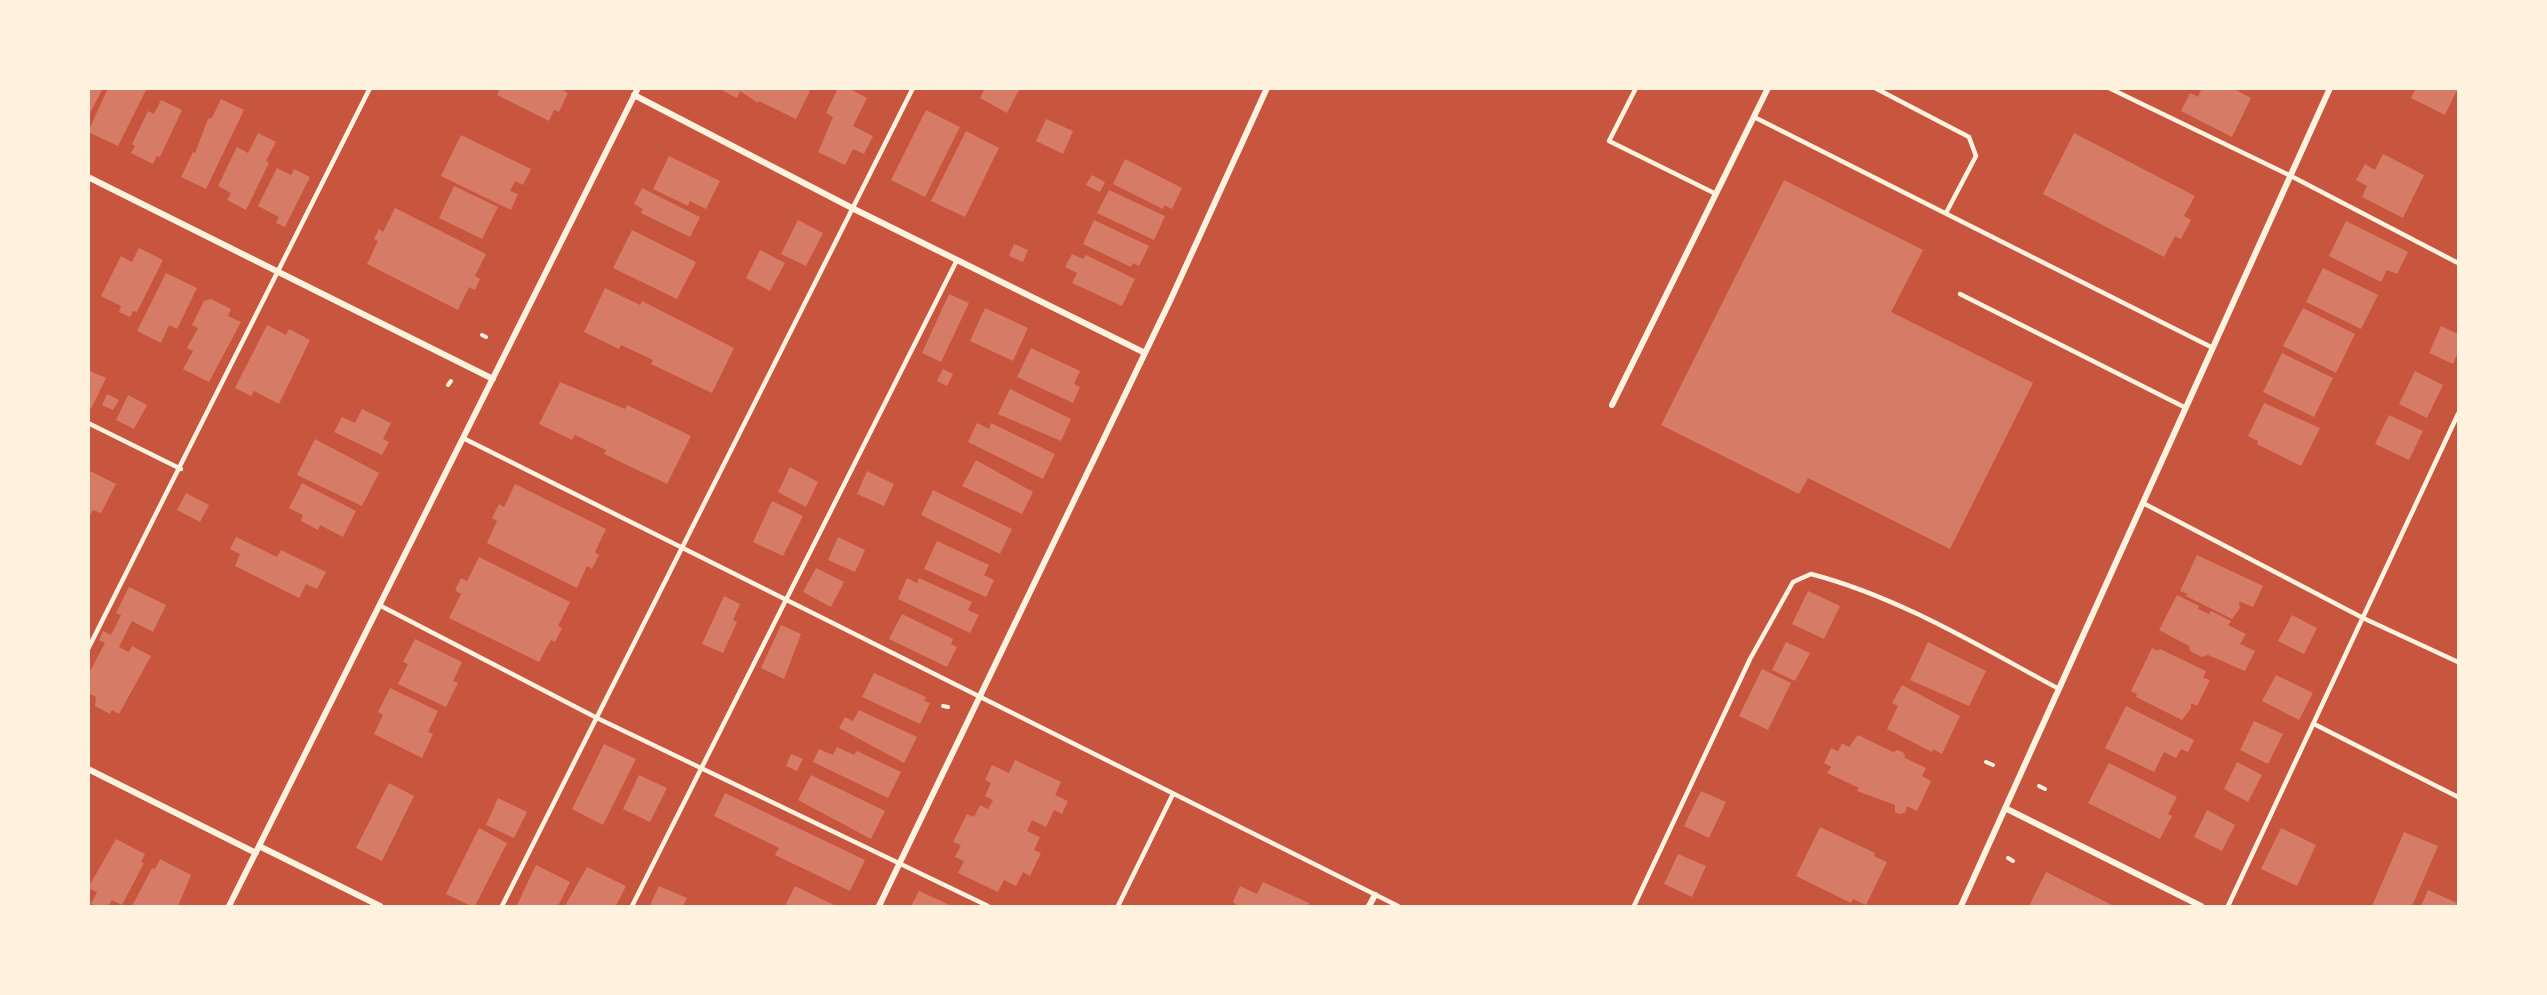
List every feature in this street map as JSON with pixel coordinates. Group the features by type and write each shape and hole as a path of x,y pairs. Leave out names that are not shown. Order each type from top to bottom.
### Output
{"street":[{"path":"879,906 1145,353 1267,88"},
{"path":"1612,405 1768,88"},
{"path":"1961,906 2330,88"},
{"path":"229,906 636,92 854,209 1145,353"},
{"path":"88,177 493,379"},
{"path":"88,769 380,906"},
{"path":"2005,808 2201,906"},
{"path":"1369,906 1375,895"}],"lane":[{"path":"88,649 280,273 370,88"},
{"path":"502,906 913,88"},
{"path":"1636,88 1609,141 1716,194"},
{"path":"1875,88 1969,136 1976,156 1946,213"},
{"path":"2109,88 2291,176 2458,262"},
{"path":"1754,117 2213,348"},
{"path":"632,906 957,260"},
{"path":"1960,294 2186,408"},
{"path":"2228,906 2458,414"},
{"path":"88,423 180,469"},
{"path":"463,438 1398,906"},
{"path":"2143,503 2363,618 2458,662"},
{"path":"1634,906 1750,660 1793,582 1812,574 1852,585 1933,622 2059,689"},
{"path":"381,606 597,718 988,906"},
{"path":"2314,724 2458,794"},
{"path":"1118,906 1173,794"}],"path":[{"path":"1986,762 1993,765"},
{"path":"2039,786 2045,789"}],"building":[{"path":"88,88 103,88 88,117"},
{"path":"108,88 147,88 118,146 88,132"},
{"path":"500,88 560,88 568,93 559,112 554,110 549,121 497,95"},
{"path":"718,88 805,88 810,91 796,119 759,101 758,103 740,91 737,98"},
{"path":"838,88 848,88 867,98 853,126 873,136 864,154 853,149 845,165 818,152 833,117 826,113"},
{"path":"985,88 1020,88 1007,113 980,98"},
{"path":"2202,88 2232,88 2251,98 2232,137 2181,111 2190,93 2198,97"},
{"path":"2411,88 2458,88 2445,115 2411,98 2415,90"},
{"path":"221,99 244,110 206,189 181,177 193,152 195,153 208,119 212,118"},
{"path":"161,100 182,110 160,157 157,156 153,164 131,153 135,146 132,144 148,111 154,114"},
{"path":"926,110 960,127 925,197 891,180"},
{"path":"1046,119 1073,131 1063,154 1036,141"},
{"path":"966,131 999,148 965,217 931,201"},
{"path":"258,133 276,142 266,161 269,163 246,210 227,200 231,193 218,186 237,147 248,153"},
{"path":"2074,133 2195,196 2184,216 2191,220 2181,239 2175,236 2164,257 2043,194"},
{"path":"461,135 531,169 523,185 515,181 510,191 518,194 511,210 441,176"},
{"path":"2383,154 2424,175 2403,218 2362,197 2367,186 2356,180 2365,164 2375,170"},
{"path":"669,156 720,181 706,209 690,201 688,206 653,189"},
{"path":"1125,159 1182,188 1172,209 1164,205 1163,209 1113,184"},
{"path":"277,168 291,175 294,169 310,177 285,227 276,223 279,217 258,206"},
{"path":"1092,175 1105,182 1100,192 1086,185"},
{"path":"1784,180 1923,250 1891,312 2033,383 1950,549 1808,478 1799,494 1661,425"},
{"path":"454,186 498,207 482,239 439,218"},
{"path":"642,188 700,217 690,237 641,213 643,209 634,204"},
{"path":"1109,190 1165,216 1154,240 1097,213"},
{"path":"395,208 486,254 475,276 480,279 475,290 469,287 458,310 367,264 378,241 374,239 379,229 383,232"},
{"path":"798,220 823,233 806,266 781,254"},
{"path":"1094,220 1149,246 1139,266 1133,263 1131,267 1083,244"},
{"path":"2346,221 2408,252 2397,274 2387,270 2381,282 2329,256"},
{"path":"632,230 696,262 677,299 613,268"},
{"path":"1014,244 1028,250 1023,262 1009,256"},
{"path":"139,248 163,260 137,312 133,311 130,317 119,312 121,306 101,296 121,256 132,262"},
{"path":"760,250 785,263 770,291 746,278"},
{"path":"1072,254 1083,259 1086,255 1135,279 1122,306 1072,283 1077,273 1065,267"},
{"path":"2323,268 2378,295 2361,329 2306,302"},
{"path":"166,273 197,288 177,329 169,325 161,343 137,331"},
{"path":"605,288 640,305 642,301 734,348 712,393 651,364 653,360 621,345 619,349 584,332"},
{"path":"949,294 969,303 941,362 922,353"},
{"path":"211,299 231,309 228,316 241,322 209,382 183,369 193,351 187,348 198,328 192,325 204,301"},
{"path":"985,308 1028,328 1013,361 970,341"},
{"path":"2303,308 2355,334 2336,373 2283,346"},
{"path":"267,325 286,335 289,329 310,340 279,404 254,391 251,396 235,388"},
{"path":"2441,326 2458,334 2458,352 2453,364 2429,353"},
{"path":"1031,348 1080,371 1074,384 1080,387 1073,403 1017,377"},
{"path":"2282,353 2333,378 2314,417 2263,392"},
{"path":"943,369 953,374 947,386 937,381"},
{"path":"88,370 106,378 91,409 88,408"},
{"path":"2415,371 2443,385 2427,418 2399,404"},
{"path":"560,382 625,409 627,405 691,436 667,484 604,454 606,450 575,435 572,440 539,424"},
{"path":"1010,389 1071,419 1061,441 998,414"},
{"path":"107,394 119,400 113,410 102,405"},
{"path":"128,395 147,405 134,429 116,420"},
{"path":"2264,403 2320,428 2301,466 2257,444 2258,441 2248,436"},
{"path":"362,409 391,423 383,439 389,442 382,455 334,432 342,417 355,423"},
{"path":"2389,415 2423,431 2409,460 2375,444"},
{"path":"977,423 989,429 991,423 1055,454 1043,479 968,442"},
{"path":"315,439 379,473 362,506 297,475"},
{"path":"976,460 1033,492 1022,514 962,486"},
{"path":"790,467 818,482 806,507 778,492"},
{"path":"88,470 116,484 101,513 93,510 88,518"},
{"path":"867,471 894,484 884,506 857,494"},
{"path":"302,483 356,511 343,537 320,525 318,530 301,521 303,515 289,508"},
{"path":"515,484 606,529 595,552 599,555 592,569 587,566 577,588 487,543 497,521 492,518 499,504 504,507"},
{"path":"933,490 1012,529 1000,554 921,515"},
{"path":"186,493 209,505 200,522 177,510"},
{"path":"772,501 803,516 783,556 753,542"},
{"path":"236,537 277,557 281,550 326,572 317,589 306,584 299,598 235,566 240,554 230,549"},
{"path":"838,537 865,550 855,572 828,560"},
{"path":"937,541 989,565 984,575 994,580 986,597 924,569"},
{"path":"2197,555 2263,586 2253,607 2239,601 2240,608 2232,619 2180,591"},
{"path":"479,557 570,602 558,626 562,628 555,642 551,640 539,662 449,618 461,594 455,590 461,578 467,581"},
{"path":"816,568 844,582 831,607 803,592"},
{"path":"907,578 917,583 919,578 972,602 968,610 979,615 970,633 898,599"},
{"path":"129,587 166,605 153,632 132,621 119,647 129,652 132,646 151,656 119,714 112,710 110,714 95,706 96,697 88,693 88,675 105,643 99,640 103,631 111,635 121,615 116,613"},
{"path":"1808,591 1840,606 1824,639 1792,624"},
{"path":"2177,595 2199,606 2198,609 2209,614 2211,611 2231,621 2228,625 2246,634 2240,644 2255,651 2245,671 2208,655 2202,657 2190,651 2189,646 2159,630"},
{"path":"724,596 740,604 733,620 737,622 723,653 702,644"},
{"path":"902,614 953,639 951,644 957,647 947,667 889,639"},
{"path":"2292,615 2317,628 2304,654 2278,641"},
{"path":"781,625 801,634 784,679 761,668"},
{"path":"415,639 462,662 453,681 458,683 446,707 398,684 408,664 403,662"},
{"path":"1786,642 1810,653 1795,681 1772,670"},
{"path":"1928,642 1986,671 1969,706 1910,680"},
{"path":"2152,648 2158,651 2160,649 2206,671 2203,678 2210,680 2197,706 2191,703 2191,708 2182,720 2136,697 2137,694 2131,691"},
{"path":"1762,669 1791,683 1768,730 1739,716"},
{"path":"874,673 926,697 924,701 930,703 920,724 862,697"},
{"path":"2276,675 2313,693 2299,720 2262,701"},
{"path":"1902,685 1960,716 1942,754 1933,749 1932,752 1887,729 1898,706 1892,703"},
{"path":"390,688 438,711 428,732 433,734 422,758 374,734 383,715 378,712"},
{"path":"2126,706 2194,740 2188,752 2181,749 2176,758 2164,752 2154,772 2105,748"},
{"path":"859,710 917,737 904,763 839,728 845,717 853,721"},
{"path":"2254,721 2283,734 2268,764 2240,750"},
{"path":"1858,735 1893,752 1898,750 1904,753 1905,758 1926,768 1922,776 1931,781 1917,811 1907,806 1905,813 1899,814 1895,812 1895,805 1857,791 1859,788 1827,773 1831,767 1824,763 1831,748 1838,751 1842,743 1849,747"},
{"path":"604,744 636,759 603,825 572,809"},
{"path":"837,747 854,755 857,751 901,772 888,798 813,762 819,749 833,755"},
{"path":"791,754 803,759 797,771 786,766"},
{"path":"1015,760 1061,782 1055,795 1068,801 1062,814 1054,810 1046,827 1032,820 1027,831 1040,837 1034,850 1041,853 1030,876 1023,872 1016,886 1004,880 998,892 958,873 964,861 955,857 961,845 953,842 967,814 974,817 980,805 988,809 993,800 985,796 991,783 985,780 992,765 1009,773"},
{"path":"2237,762 2262,775 2248,802 2224,789"},
{"path":"2109,763 2177,797 2168,814 2172,816 2160,839 2088,803"},
{"path":"639,775 667,788 650,822 623,809"},
{"path":"811,775 885,811 871,839 798,800"},
{"path":"389,783 414,796 382,861 356,848"},
{"path":"1701,791 1726,802 1709,838 1684,826"},
{"path":"725,793 865,860 850,891 775,855 779,848 714,816"},
{"path":"498,798 527,812 514,838 486,825"},
{"path":"2207,810 2235,825 2222,851 2194,837"},
{"path":"1820,827 1875,853 1874,856 1887,862 1866,905 1853,899 1851,903 1796,876"},
{"path":"479,828 507,843 475,906 471,906 446,894"},
{"path":"2281,828 2316,845 2297,886 2261,869"},
{"path":"2404,832 2438,846 2412,906 2372,906"},
{"path":"116,839 145,854 141,862 144,863 122,905 112,900 108,906 96,906 91,904 97,892 88,888"},
{"path":"1678,854 1706,866 1692,897 1664,884"},
{"path":"160,859 191,875 178,906 132,906 152,868 155,869"},
{"path":"536,865 570,882 558,906 517,905"},
{"path":"587,867 626,886 616,906 565,906"},
{"path":"2046,872 2114,906 2029,906"},
{"path":"1263,882 1309,903 1308,906 1238,906 1233,902 1240,886 1257,894"},
{"path":"659,886 687,898 683,906 650,905"},
{"path":"795,886 836,906 785,906"},
{"path":"2428,890 2457,903 2456,906 2421,906"},
{"path":"919,891 952,906 911,906"}]}
